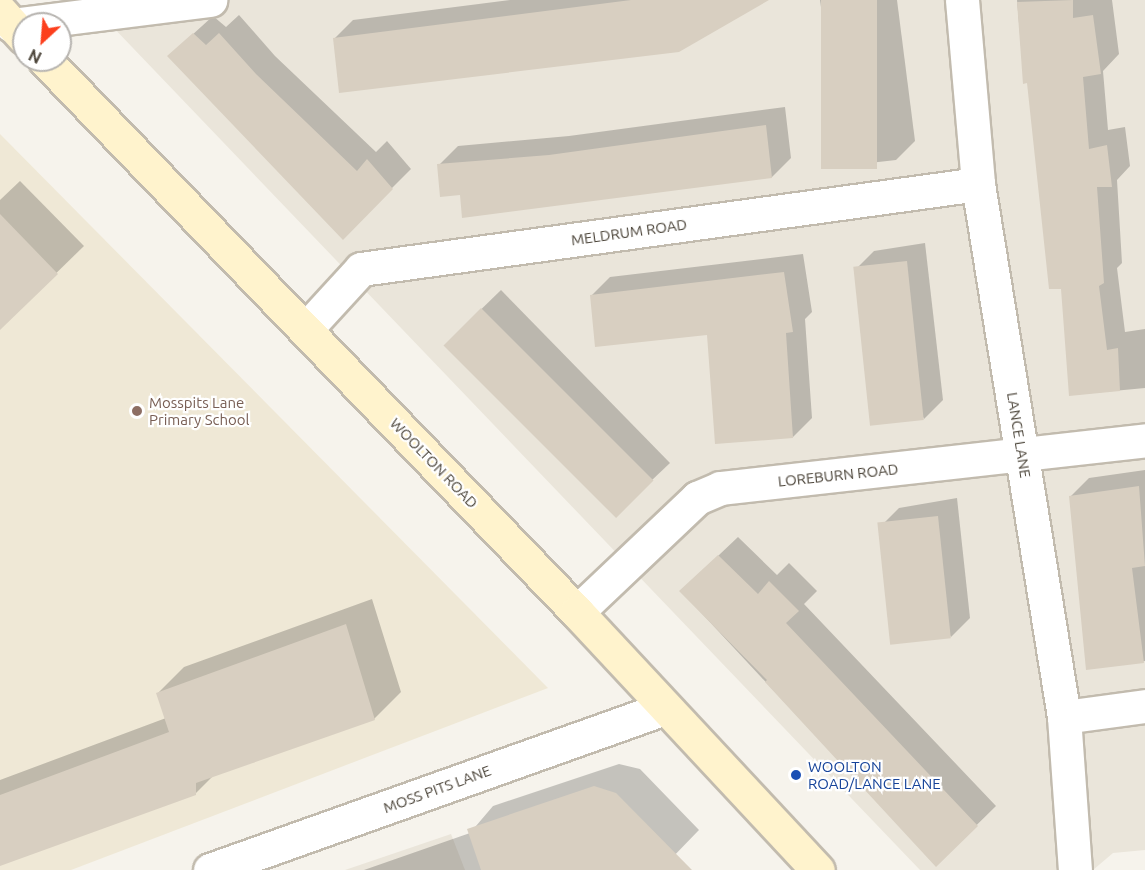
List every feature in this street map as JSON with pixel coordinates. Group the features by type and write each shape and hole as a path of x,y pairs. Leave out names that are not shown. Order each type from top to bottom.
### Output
{"street":[{"path":"72,17 210,0"},
{"name":"LANCE LANE","path":"962,0 978,184 1064,717 1075,870"},
{"name":"WOOLTON ROAD","path":"57,72 577,612 818,870"},
{"name":"MELDRUM ROAD","path":"306,329 361,269 978,184"},
{"name":"LOREBURN ROAD","path":"577,612 697,498 720,488 1145,440"},
{"path":"1064,717 1145,706"},
{"name":"MOSS PITS LANE","path":"210,870 665,708"}],"shaded area":[{"path":"87,0 1145,0 1145,850 1113,853 1093,870 920,870"},
{"name":"Mosspits Lane Primary School","path":"0,134 548,688 71,870 0,870"},
{"path":"451,834 465,870 345,870"}],"building":[{"path":"631,0 769,0 679,52 339,93 333,38"},
{"path":"821,0 877,0 877,169 821,169"},
{"path":"1073,0 1073,18 1093,15 1101,74 1083,77 1089,149 1107,145 1112,187 1097,187 1104,283 1099,286 1107,350 1118,348 1120,391 1069,396 1061,289 1049,289 1027,83 1023,84 1017,2"},
{"path":"193,33 206,45 219,33 256,74 357,171 367,159 393,189 343,240 167,56"},
{"path":"766,125 772,178 462,218 460,195 440,197 437,164 549,155"},
{"path":"0,214 58,274 0,330"},
{"path":"907,261 924,420 870,426 853,267"},
{"path":"784,272 793,332 786,333 793,438 715,444 707,335 595,347 590,295"},
{"path":"481,308 654,481 616,518 444,345"},
{"path":"1139,486 1145,566 1132,568 1144,663 1086,670 1069,496"},
{"path":"938,516 951,638 890,645 877,522"},
{"path":"718,555 758,594 769,581 799,611 786,623 978,826 936,867 765,682 767,680 679,591"},
{"path":"346,624 375,720 196,783 196,795 0,866 0,795 169,732 156,693"},
{"path":"594,786 616,793 692,870 481,870 467,829"}],"place":[{"name":"Mosspits Lane Primary School","path":"137,411"},
{"name":"WOOLTON ROAD/LANCE LANE","path":"796,775"}]}
